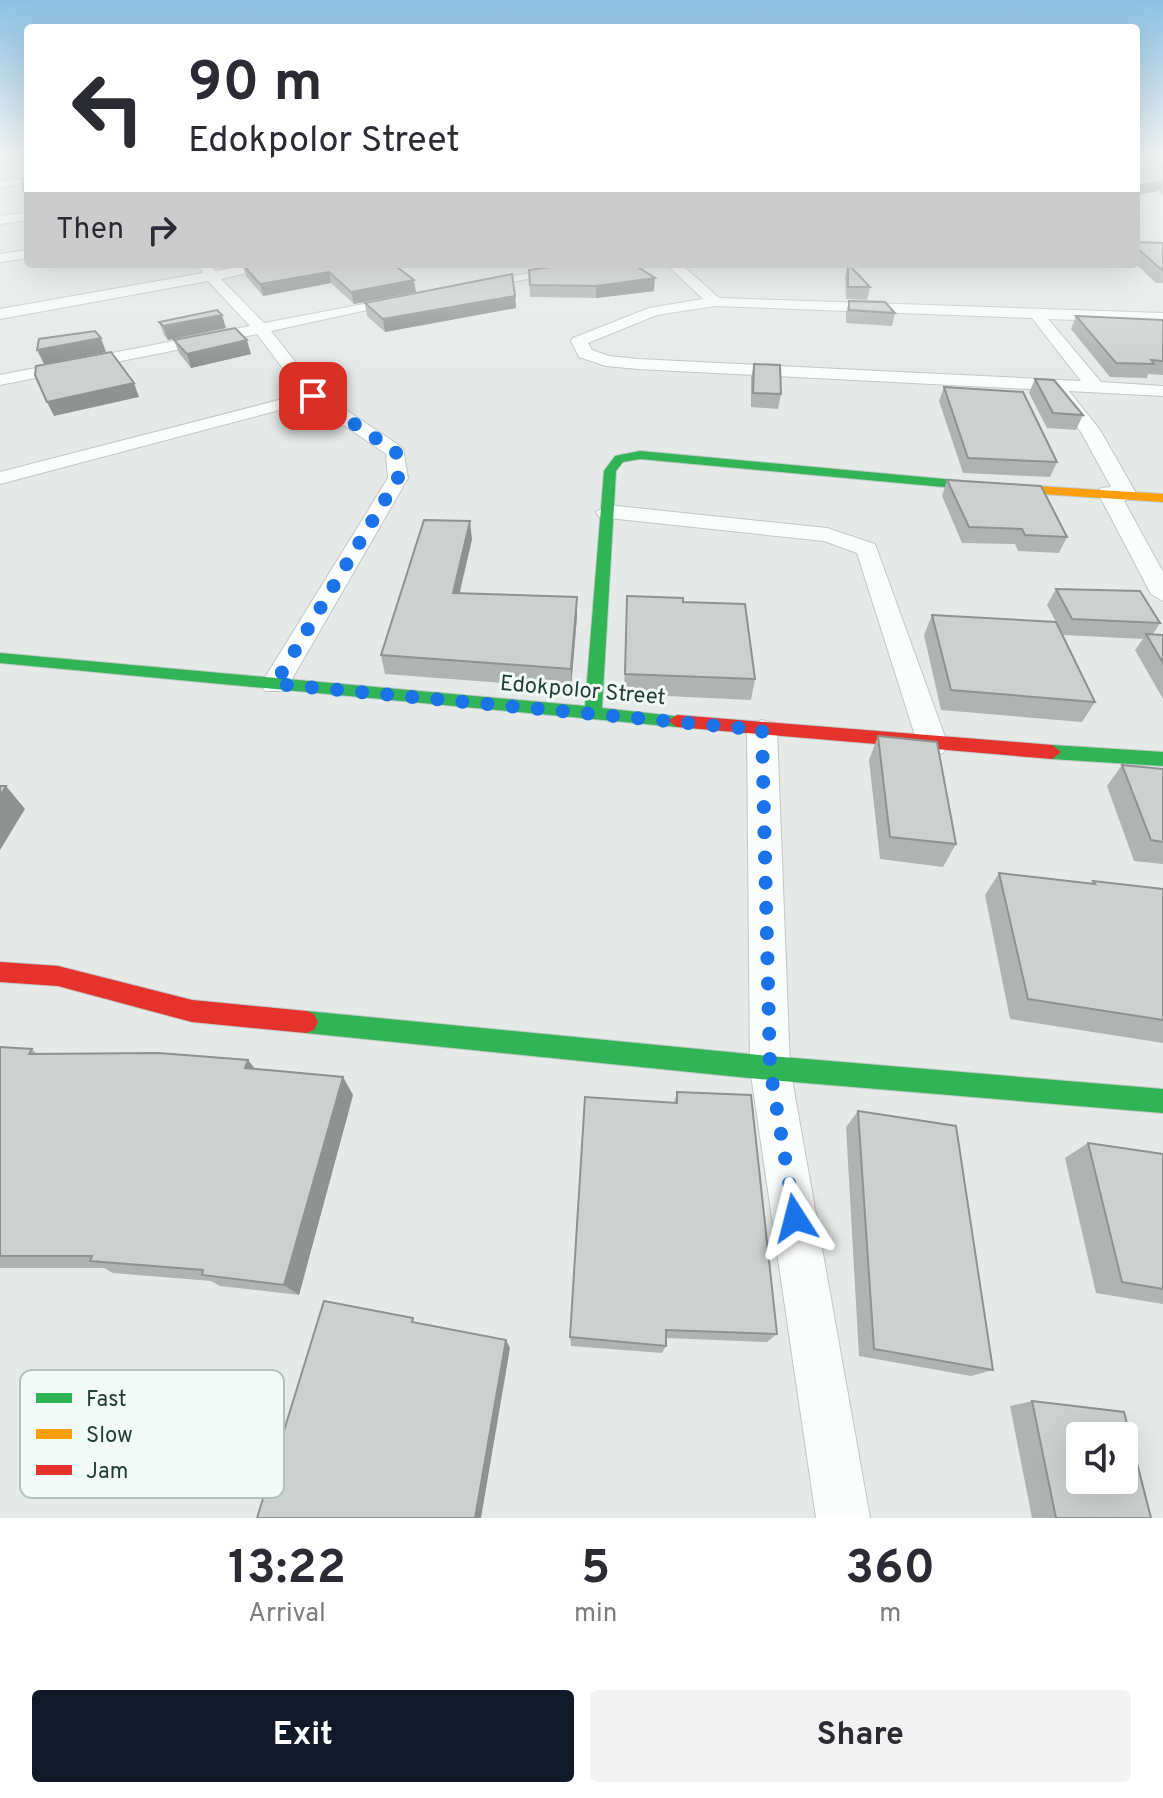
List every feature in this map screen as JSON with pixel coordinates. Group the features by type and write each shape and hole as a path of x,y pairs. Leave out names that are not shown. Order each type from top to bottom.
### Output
{"street":[{"path":"0,258 24,255"},
{"path":"0,314 208,270 232,268"},
{"path":"453,290 574,268"},
{"path":"677,268 715,302"},
{"path":"208,270 261,329 313,396 396,452 398,478 275,684"},
{"path":"0,380 424,296"},
{"path":"1163,318 715,302 654,311 579,341 585,353 606,361 638,364 1163,391"},
{"path":"1035,312 1095,387"},
{"path":"1056,386 1090,430 1163,594"},
{"path":"0,478 179,434 313,396"},
{"path":"593,714 610,471 619,459 640,455 903,481 1163,498"},
{"path":"607,512 827,535 867,549 933,745"},
{"name":"Edokpolor Street","path":"0,658 933,745 1163,759"},
{"path":"762,730 770,1068 843,1518"},
{"path":"0,972 58,976 192,1011 770,1068 1163,1101"}],"building":[{"path":"1140,242 1163,243 1163,271 1140,251"},
{"path":"246,268 398,268 414,280 351,292 329,272 260,284"},
{"path":"639,268 655,278 596,286 530,285 529,270"},
{"path":"848,268 852,268 870,287 848,287"},
{"path":"512,274 515,296 383,319 365,303"},
{"path":"849,301 885,302 895,313 849,310"},
{"path":"217,310 222,315 163,326 159,322"},
{"path":"1076,316 1163,320 1163,361 1151,360 1154,364 1116,363"},
{"path":"235,328 247,340 187,354 174,340"},
{"path":"95,331 101,338 37,350 39,339"},
{"path":"111,352 134,383 47,402 35,375 36,366"},
{"path":"754,364 780,365 781,394 753,393"},
{"path":"1035,379 1054,380 1083,415 1053,413"},
{"path":"944,387 1023,392 1057,462 968,458"},
{"path":"947,480 1041,486 1067,537 1025,535 1022,529 969,527"},
{"path":"424,520 470,521 453,593 577,597 571,669 381,655"},
{"path":"1056,589 1140,591 1160,623 1072,619"},
{"path":"627,596 745,604 755,679 625,674"},
{"path":"932,615 1056,622 1095,702 951,690"},
{"path":"1146,634 1163,635 1163,663"},
{"path":"878,736 937,742 956,844 890,837"},
{"path":"1122,765 1163,769 1163,842 1151,840"},
{"path":"999,873 1163,889 1163,1020 1028,999"},
{"path":"0,1047 32,1049 29,1054 159,1053 248,1060 245,1068 343,1077 284,1285 202,1275 203,1270 90,1261 92,1256 0,1256"},
{"path":"677,1092 751,1095 777,1334 666,1330 666,1346 570,1337 585,1097 677,1103"},
{"path":"858,1111 956,1126 993,1370 874,1349"},
{"path":"1088,1143 1163,1154 1163,1289 1122,1282"},
{"path":"324,1301 506,1340 475,1518 257,1518 263,1498 284,1498 284,1431"},
{"path":"1032,1401 1124,1412 1127,1422 1066,1422 1066,1494 1138,1494 1138,1467 1151,1518 1056,1518"}],"traffic: fast":[{"path":"593,714 610,471 619,459 640,455 987,487"},
{"path":"0,658 677,721"},
{"path":"1052,752 1163,759"},
{"path":"306,1022 770,1068 1163,1101"}],"traffic: slow":[{"path":"987,487 1163,498"}],"traffic: jam":[{"path":"677,721 1052,752"},
{"path":"0,972 58,976 192,1011 306,1022"}],"route":[{"path":"313,396 396,452 398,478 309,622 275,684 762,730 770,1068 795,1218"}]}
